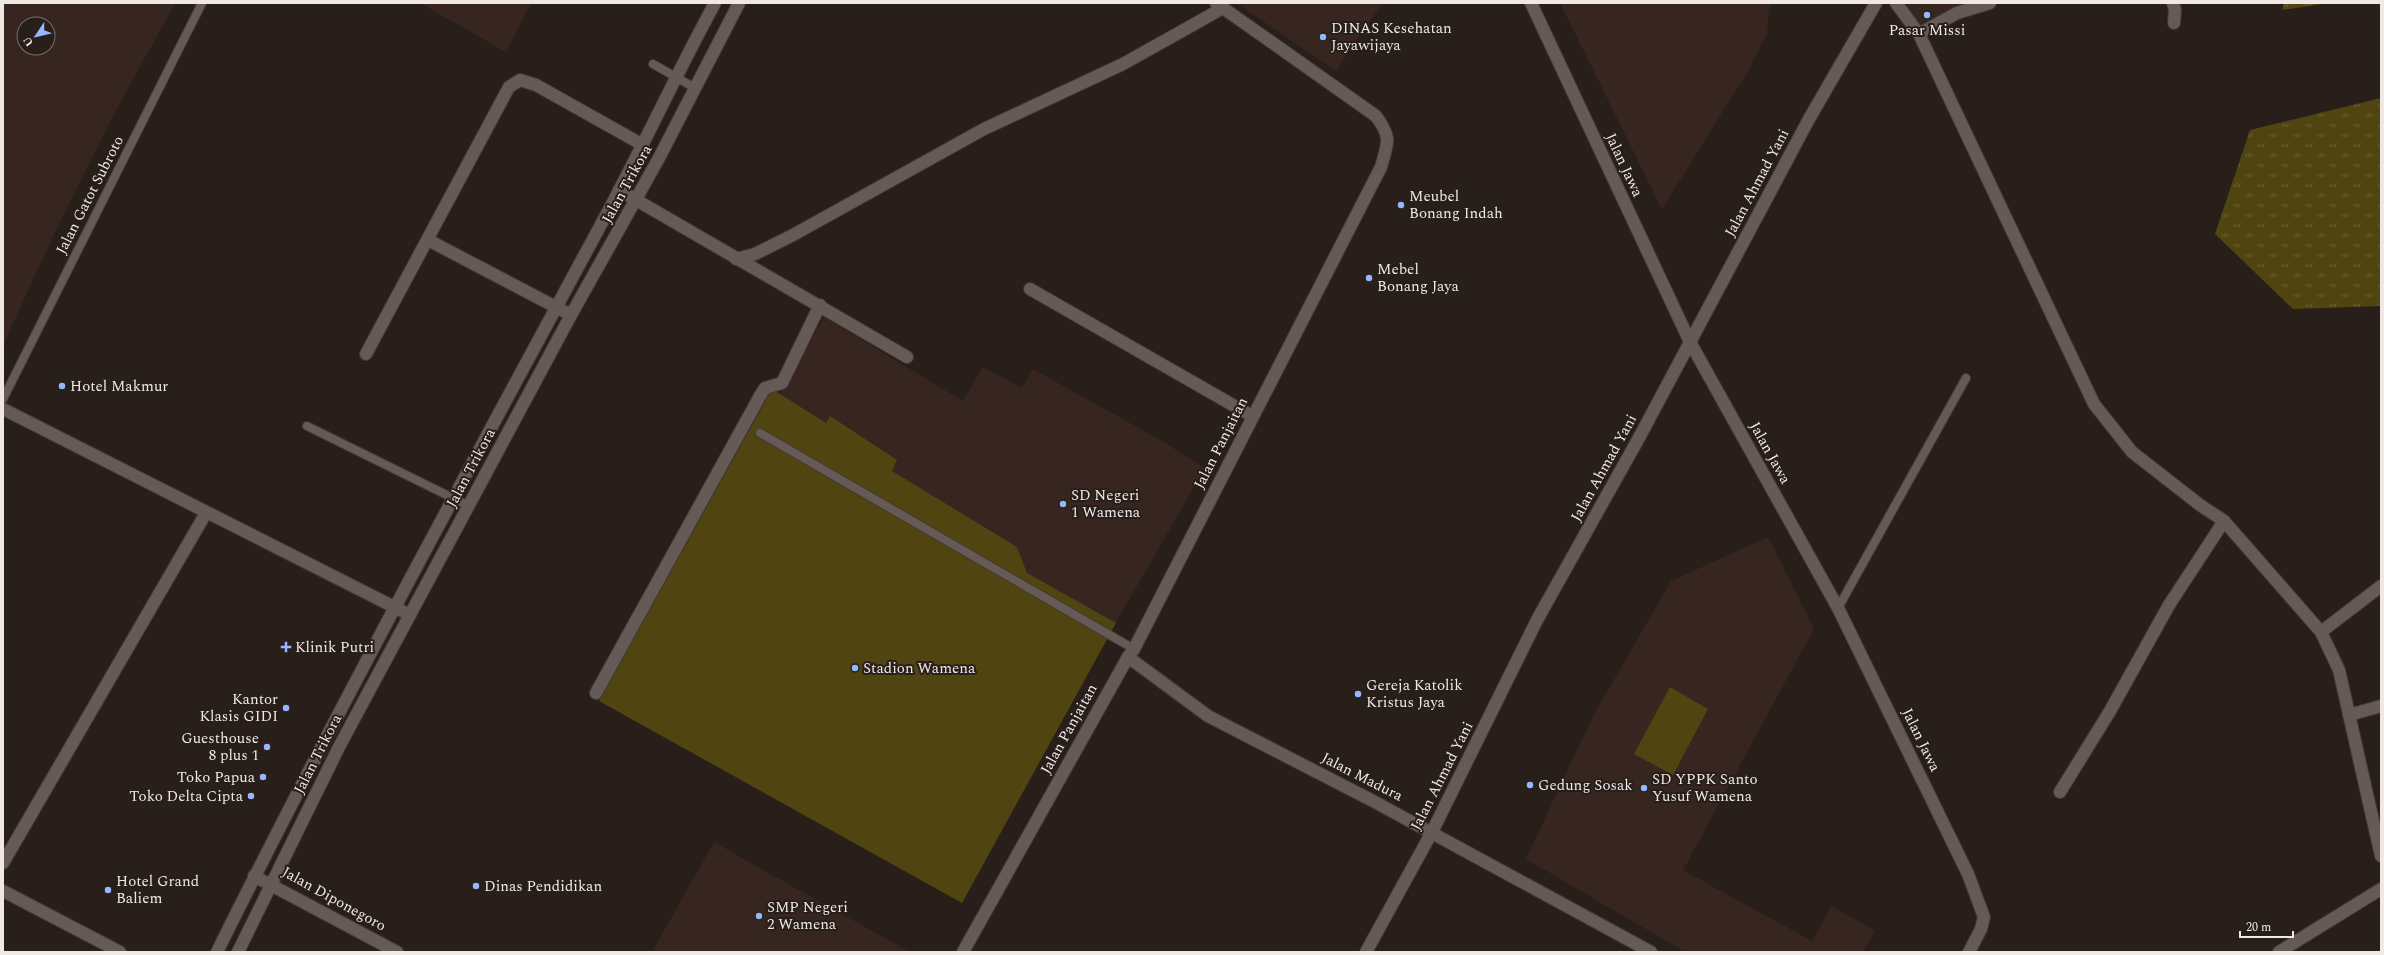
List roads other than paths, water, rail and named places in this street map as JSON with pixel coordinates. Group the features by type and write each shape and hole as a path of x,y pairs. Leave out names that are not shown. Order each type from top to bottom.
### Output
{"street":[{"name":"Jalan Trikora","path":"217,952 254,876 393,608 620,190 675,77 715,3"},
{"name":"Jalan Trikora","path":"238,952 339,747 571,315 637,199 739,3"},
{"name":"Jalan Jawa","path":"1531,3 1690,342 1838,608 1968,874 1984,917 1981,928 1968,952"},
{"name":"Jalan Ahmad Yani","path":"1366,952 1432,832 1537,620 1690,342 1809,119 1876,3"},
{"path":"1896,3 1919,34 2094,404 2132,452 2200,506 2224,521 2321,632 2339,670 2350,715 2355,750 2381,856"},
{"path":"1919,34 1957,13 1990,3"},
{"path":"2173,3 2175,10 2174,23"},
{"path":"736,259 755,254 793,235 984,129 1032,108 1123,64 1219,5"},
{"name":"Jalan Panjaitan","path":"963,952 1131,653 1381,167 1389,140 1386,130 1376,116 1219,5"},
{"path":"366,354 509,87 520,80 536,85 643,145"},
{"path":"620,190 736,259 820,305 907,357"},
{"path":"428,240 557,306 571,315"},
{"path":"1030,289 1252,416"},
{"path":"596,693 763,392 772,384 782,383 820,305"},
{"path":"3,409 393,608 410,615"},
{"path":"3,863 206,513"},
{"path":"2060,792 2110,711 2169,605 2224,521"},
{"path":"2321,632 2381,586"},
{"name":"Jalan Madura","path":"1131,653 1208,716 1432,832 1651,952"},
{"path":"2350,715 2381,706"},
{"name":"Jalan Diponegoro","path":"254,876 272,884 397,952"},
{"path":"2280,952 2381,889"},
{"path":"3,890 120,952"}],"lane":[{"name":"Jalan Gatot Subroto","path":"4,396 202,3"},
{"path":"653,64 695,88"},
{"path":"1838,608 1966,378"},
{"path":"308,426 469,506"},
{"path":"760,434 1131,653"}],"place":[{"name":"Pasar Missi","path":"1927,15"},
{"name":"DINAS Kesehatan Jayawijaya","path":"1323,37"},
{"name":"Meubel Bonang Indah","path":"1401,205"},
{"name":"Mebel Bonang Jaya","path":"1369,278"},
{"name":"Hotel Makmur","path":"62,386"},
{"name":"SD Negeri 1 Wamena","path":"1063,504"},
{"name":"Klinik Putri","path":"286,647"},
{"name":"Stadion Wamena","path":"855,668"},
{"name":"Gereja Katolik Kristus Jaya","path":"1358,694"},
{"name":"Kantor Klasis GIDI","path":"286,708"},
{"name":"Guesthouse 8 plus 1","path":"267,747"},
{"name":"Toko Papua","path":"263,777"},
{"name":"Gedung Sosak","path":"1530,785"},
{"name":"SD YPPK Santo Yusuf Wamena","path":"1644,788"},
{"name":"Toko Delta Cipta","path":"251,796"},
{"name":"Dinas Pendidikan","path":"476,886"},
{"name":"Hotel Grand Baliem","path":"108,890"},
{"name":"SMP Negeri 2 Wamena","path":"759,916"}]}
